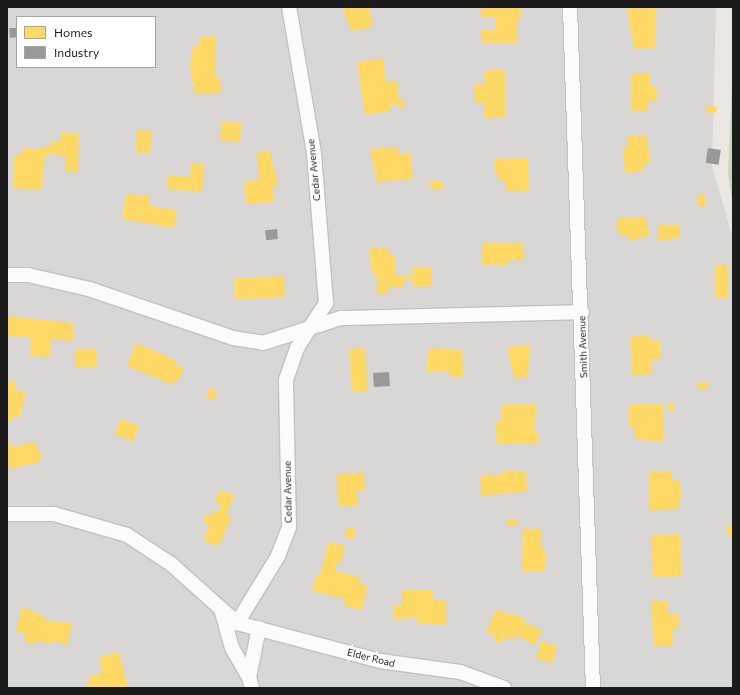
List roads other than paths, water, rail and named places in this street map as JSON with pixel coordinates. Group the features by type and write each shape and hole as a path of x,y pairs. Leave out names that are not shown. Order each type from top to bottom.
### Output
{"street":[{"name":"Cedar Avenue","path":"237,623 278,556 289,527 286,380 294,355 309,328 326,303 314,153 289,7"},
{"name":"Smith Avenue","path":"570,7 582,312 593,688"},
{"path":"7,275 28,275 89,289 233,338 262,343 341,318 582,312"},
{"path":"7,514 54,514 127,535 170,564 237,623"},
{"path":"221,609 232,648 250,682"},
{"name":"Elder Road","path":"237,623 380,661 460,672 504,688"},
{"path":"250,682 259,628"}]}
